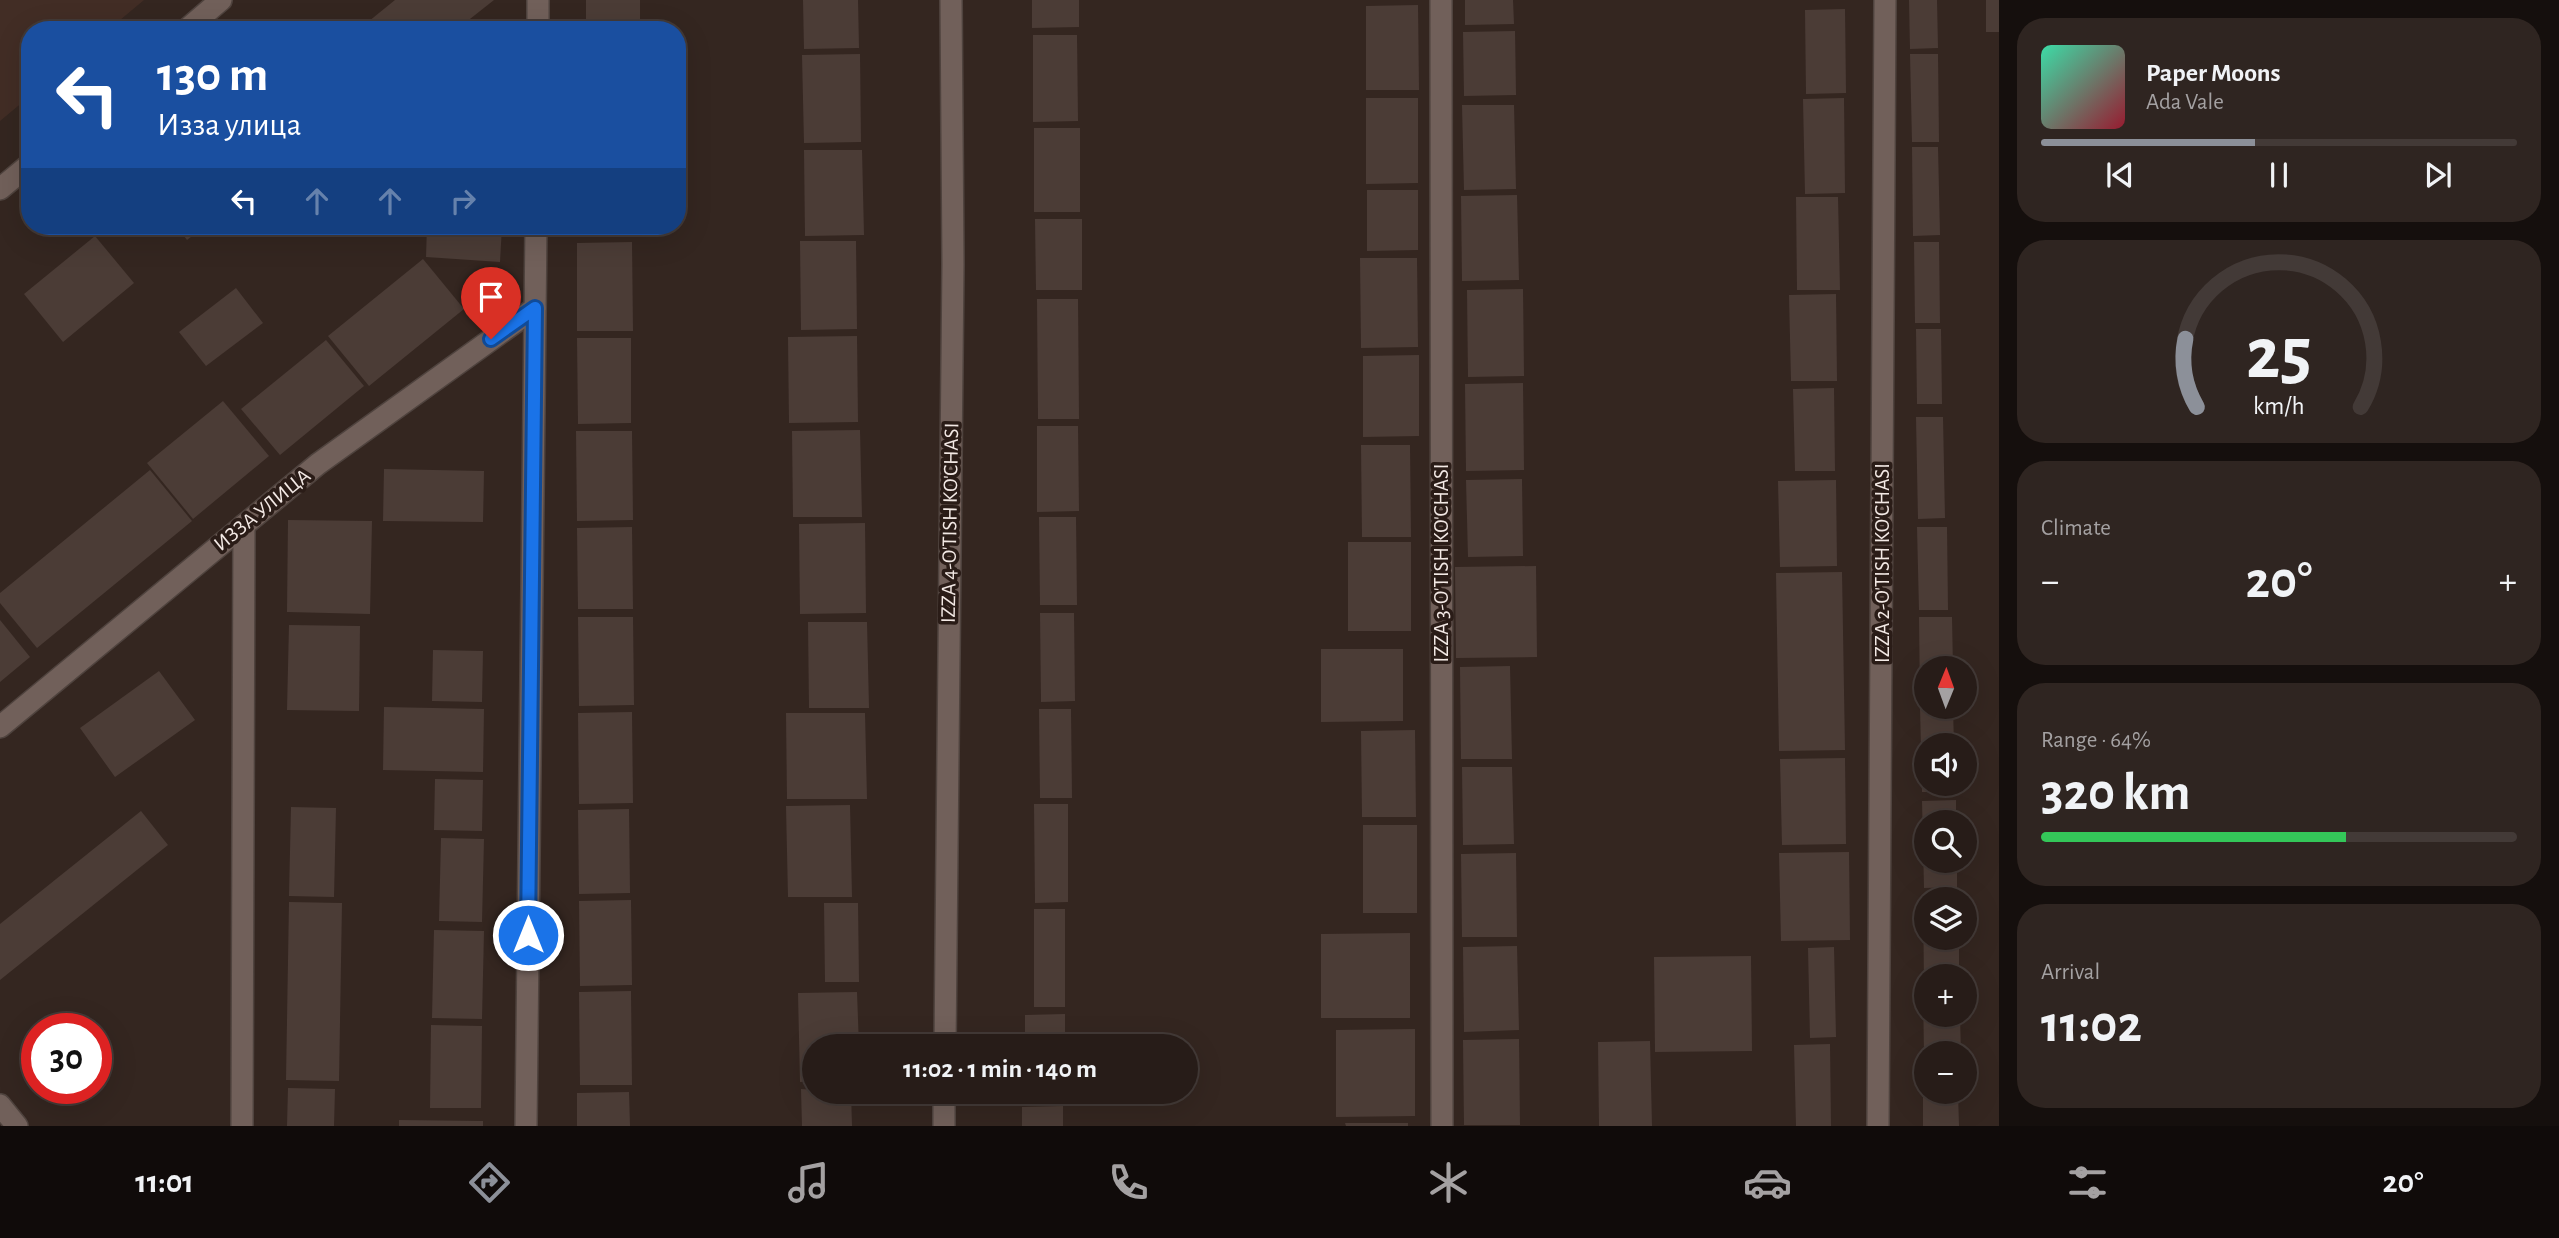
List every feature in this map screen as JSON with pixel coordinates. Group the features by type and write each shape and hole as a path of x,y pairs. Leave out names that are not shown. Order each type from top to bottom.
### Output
{"street":[{"path":"196,21 221,0"},
{"path":"538,0 538,21"},
{"name":"IZZA 4-O'TISH KO'CHASI","path":"945,1034 953,264 951,0"},
{"name":"IZZA 3-O'TISH KO'CHASI","path":"1441,0 1442,1126"},
{"name":"IZZA 2-O'TISH KO'CHASI","path":"1878,1126 1885,0"},
{"path":"0,189 21,172"},
{"path":"526,1126 536,235"},
{"name":"ИЗЗА УЛИЦА","path":"0,727 318,464 535,308"},
{"path":"242,1126 244,525"},
{"path":"944,1104 944,1126"},
{"path":"0,1105 17,1126"}],"shaded area":[{"path":"0,0 144,0 119,21 21,21 21,104 0,121"}],"building":[{"path":"395,0 494,0 467,21 369,21"},
{"path":"586,0 640,0 640,21 586,21"},
{"path":"803,0 858,0 859,48 804,49"},
{"path":"1032,0 1079,0 1079,27 1032,28"},
{"path":"1465,0 1513,0 1514,24 1465,25"},
{"path":"1909,0 1937,0 1938,48 1910,49"},
{"path":"1986,0 1999,0 1999,32 1986,32"},
{"path":"1418,5 1419,90 1366,90 1366,6"},
{"path":"1845,9 1846,93 1806,94 1805,10"},
{"path":"1515,31 1516,95 1464,96 1463,32"},
{"path":"1033,35 1077,35 1078,121 1033,122"},
{"path":"860,54 861,142 804,143 802,55"},
{"path":"1910,54 1938,54 1939,142 1912,142"},
{"path":"1366,98 1418,98 1418,183 1366,184"},
{"path":"1844,98 1845,193 1805,194 1803,99"},
{"path":"1462,105 1514,105 1516,189 1464,190"},
{"path":"1034,128 1080,128 1080,212 1034,212"},
{"path":"1912,147 1938,147 1940,235 1913,236"},
{"path":"804,150 862,150 864,235 805,236"},
{"path":"1367,190 1418,190 1418,250 1367,251"},
{"path":"1517,195 1519,280 1462,281 1461,196"},
{"path":"1796,197 1838,197 1840,290 1797,290"},
{"path":"1035,219 1082,219 1082,290 1036,290"},
{"path":"427,235 502,235 500,262 426,257"},
{"path":"95,236 134,283 63,342 24,294"},
{"path":"800,241 856,241 857,329 801,330"},
{"path":"632,242 633,331 577,331 577,243"},
{"path":"1914,242 1939,242 1940,323 1915,323"},
{"path":"1360,258 1417,258 1418,347 1361,348"},
{"path":"423,259 464,309 369,386 328,336"},
{"path":"236,288 263,323 206,366 179,332"},
{"path":"1523,289 1524,376 1468,377 1467,290"},
{"path":"1836,294 1837,381 1791,381 1789,295"},
{"path":"1037,299 1078,299 1079,419 1038,419"},
{"path":"1916,329 1941,329 1942,404 1917,404"},
{"path":"857,336 858,422 789,423 788,337"},
{"path":"577,338 631,338 631,423 578,424"},
{"path":"326,340 364,386 280,455 241,409"},
{"path":"1419,355 1419,436 1363,437 1363,356"},
{"path":"1523,383 1524,470 1466,471 1465,384"},
{"path":"1834,388 1835,471 1795,471 1793,389"},
{"path":"223,401 269,456 193,519 147,463"},
{"path":"1916,417 1943,417 1945,518 1918,519"},
{"path":"1037,426 1078,426 1079,511 1037,512"},
{"path":"860,430 862,517 793,517 792,431"},
{"path":"576,431 632,431 633,520 577,521"},
{"path":"1361,445 1410,445 1411,537 1362,537"},
{"path":"384,469 484,471 483,522 383,521"},
{"path":"150,470 192,521 37,648 0,603 0,593"},
{"path":"1522,479 1523,556 1468,557 1466,480"},
{"path":"1836,480 1837,566 1780,567 1778,481"},
{"path":"1039,517 1076,517 1077,605 1040,605"},
{"path":"288,520 372,521 370,614 287,612"},
{"path":"865,523 866,613 800,614 799,524"},
{"path":"632,527 633,609 578,609 577,528"},
{"path":"1917,527 1947,527 1948,610 1919,610"},
{"path":"1348,542 1411,542 1411,631 1348,631"},
{"path":"1536,566 1537,657 1456,658 1455,567"},
{"path":"1842,572 1845,750 1779,751 1776,573"},
{"path":"1040,613 1074,613 1075,701 1041,702"},
{"path":"578,617 633,617 634,705 579,706"},
{"path":"1919,617 1952,617 1953,656 1919,656"},
{"path":"0,620 30,657 0,682"},
{"path":"808,622 867,622 869,708 809,708"},
{"path":"289,625 360,626 359,711 287,710"},
{"path":"1321,649 1403,649 1403,721 1321,722"},
{"path":"433,650 483,651 482,702 432,701"},
{"path":"1510,666 1512,759 1461,759 1460,667"},
{"path":"159,671 195,720 115,777 80,728"},
{"path":"384,707 484,709 483,772 383,770"},
{"path":"1039,709 1071,709 1072,798 1040,798"},
{"path":"632,712 633,803 579,804 578,713"},
{"path":"786,713 865,713 867,799 787,799"},
{"path":"1920,719 1953,719 1954,733 1921,733"},
{"path":"1415,730 1416,817 1362,817 1361,731"},
{"path":"1845,758 1846,844 1782,845 1780,759"},
{"path":"1462,767 1512,767 1514,844 1463,845"},
{"path":"435,779 483,780 482,831 434,830"},
{"path":"1956,800 1956,810 1922,810 1922,801"},
{"path":"1034,804 1068,804 1068,902 1035,903"},
{"path":"850,805 852,897 788,897 786,806"},
{"path":"291,807 336,808 334,897 289,896"},
{"path":"629,809 630,893 579,894 578,810"},
{"path":"141,811 168,845 0,980 0,924"},
{"path":"1363,825 1417,825 1417,913 1363,913"},
{"path":"441,838 484,839 482,922 439,921"},
{"path":"1849,852 1850,940 1781,941 1779,853"},
{"path":"1516,853 1517,937 1462,937 1461,854"},
{"path":"1924,873 1957,873 1957,887 1924,887"},
{"path":"631,900 632,985 580,986 579,901"},
{"path":"289,902 342,903 339,1081 286,1080"},
{"path":"824,903 858,903 859,982 825,982"},
{"path":"1034,909 1065,909 1065,1007 1034,1007"},
{"path":"434,930 484,931 482,1019 432,1018"},
{"path":"1410,933 1410,1018 1321,1018 1321,934"},
{"path":"1517,946 1519,1030 1464,1032 1463,947"},
{"path":"1834,947 1836,1037 1810,1038 1808,948"},
{"path":"1924,950 1959,950 1959,964 1924,964"},
{"path":"1751,956 1752,1051 1655,1052 1654,957"},
{"path":"631,991 632,1085 580,1085 579,992"},
{"path":"857,992 859,1034 802,1034 800,1082 798,993"},
{"path":"1065,1014 1065,1034 1025,1034 1025,1015"},
{"path":"431,1025 482,1026 481,1108 430,1108"},
{"path":"1924,1027 1960,1027 1961,1041 1924,1041"},
{"path":"1415,1029 1415,1116 1336,1117 1336,1030"},
{"path":"1519,1039 1520,1125 1464,1125 1463,1040"},
{"path":"1650,1041 1652,1126 1599,1126 1598,1042"},
{"path":"1830,1044 1831,1126 1796,1126 1794,1045"},
{"path":"288,1088 335,1089 334,1126 287,1126"},
{"path":"801,1089 802,1104 851,1104 852,1126 802,1126"},
{"path":"629,1092 630,1126 577,1126 577,1093"},
{"path":"1923,1104 1958,1104 1959,1126 1923,1126"},
{"path":"1063,1106 1063,1126 1022,1126 1022,1107"},
{"path":"399,1120 483,1121 483,1126 399,1126"},
{"path":"1345,1123 1408,1123 1408,1126 1346,1126"}],"route":[{"path":"491,339 535,308 528,935"}]}
